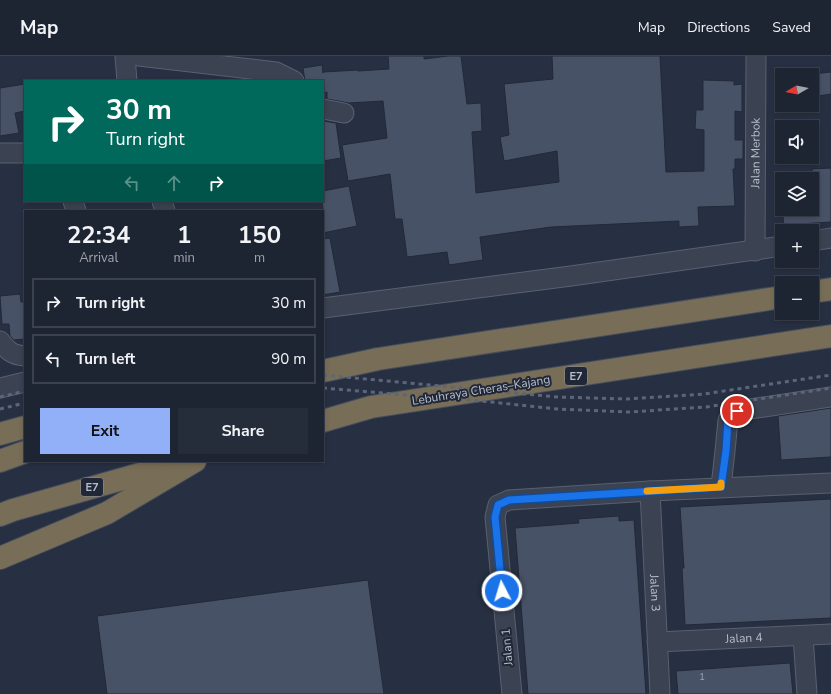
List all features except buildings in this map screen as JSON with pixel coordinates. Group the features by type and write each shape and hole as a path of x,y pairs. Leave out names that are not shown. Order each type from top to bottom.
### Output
{"highway":[{"path":"819,291 831,289"},
{"path":"324,371 378,359 775,298"},
{"name":"Lebuhraya Cheras–Kajang","path":"324,421 371,407 831,336"},
{"path":"0,434 24,427"},
{"path":"0,461 24,452"},
{"name":"E7","path":"0,515 181,462"},
{"path":"0,558 107,513 193,462"}],"street":[{"path":"125,56 127,80"},
{"path":"138,56 276,72 292,80"},
{"name":"Jalan Merbok","path":"755,251 756,56"},
{"path":"324,109 344,113"},
{"path":"0,153 24,153"},
{"path":"819,240 831,238"},
{"path":"324,308 571,276 775,247"},
{"path":"0,341 8,351 17,355 24,356"},
{"path":"0,388 24,382"},
{"path":"721,487 726,451 728,420 737,411 831,397"},
{"path":"650,491 831,483"},
{"name":"Jalan 1","path":"512,694 495,517 498,505 509,500 650,491"},
{"name":"Jalan 3","path":"650,491 660,694"},
{"name":"Jalan 4","path":"657,642 831,634"},
{"path":"803,636 807,694"}],"railway":[{"path":"324,375 557,397 627,399 704,394 831,375"},
{"path":"324,388 557,409 629,412 706,407 831,388"},
{"path":"0,397 24,391"},
{"path":"0,409 24,403"}],"slow traffic":[{"path":"647,491 721,487 721,483"}],"route":[{"path":"502,591 495,517 498,505 509,500 721,487 726,451 728,420 737,411"}]}
